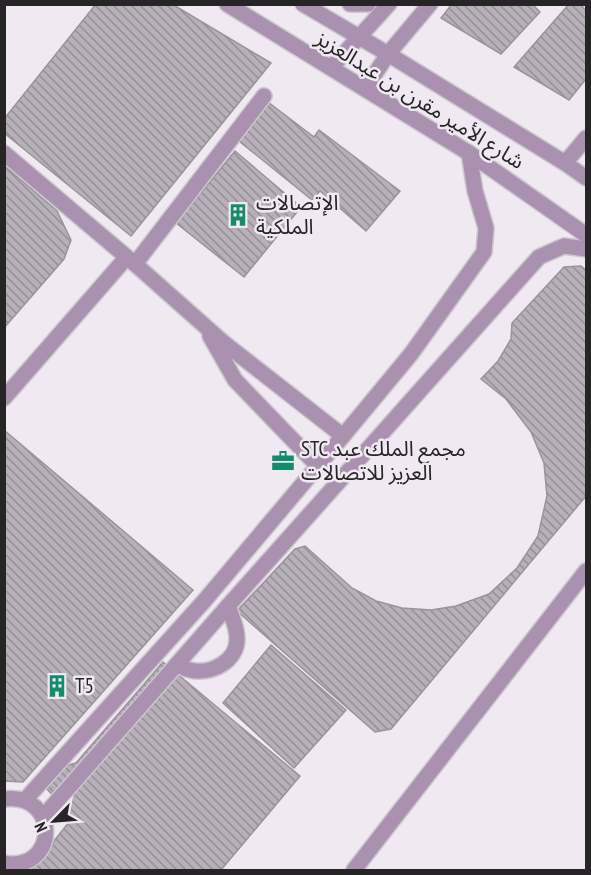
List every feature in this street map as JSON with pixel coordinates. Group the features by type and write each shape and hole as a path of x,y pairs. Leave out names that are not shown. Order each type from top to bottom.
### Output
{"street":[{"name":"شارع الأمير مقرن بن عبدالعزيز","path":"227,4 469,153 586,235"},
{"name":"شارع الأمير مقرن بن عبدالعزيز","path":"303,4 565,162 586,178"},
{"path":"350,4 368,4"},
{"path":"332,68 389,4"},
{"path":"365,88 388,54 430,4"},
{"path":"4,398 130,261 264,96"},
{"path":"565,162 586,138"},
{"path":"4,153 206,328 343,436"},
{"path":"25,800 205,600 318,466 411,354 484,252 486,228 475,191 469,153"},
{"path":"43,817 540,257 564,246 586,249"},
{"path":"206,328 235,380 318,466"},
{"path":"354,870 586,571"},
{"path":"177,664 190,670 203,671 227,662 236,651 237,639 236,626 228,606"},
{"path":"4,799 25,800 38,810 46,828 45,839 34,858 24,863 4,863"}],"building":[{"path":"96,4 172,4 271,63 131,236 4,133 4,119"},
{"path":"452,4 532,4 540,12 501,54 441,18"},
{"path":"569,4 580,4 586,11 586,79 569,100 514,67"},
{"path":"268,102 314,137 319,130 400,191 366,231 320,191 312,200 239,141"},
{"name":"الإتصالات الملكية","path":"235,151 301,207 244,277 176,223"},
{"path":"4,165 57,211 71,240 64,259 4,328"},
{"path":"581,266 586,270 586,496 391,729 375,732 237,611 295,549 305,546 352,588 376,601 402,608 431,610 456,606 489,594 517,568 538,536 547,496 544,463 531,432 506,399 481,379 498,361 511,339 512,323 564,267"},
{"name":"T5","path":"4,430 193,590 23,782 4,781"},
{"path":"271,645 346,710 294,768 223,703"},
{"path":"163,662 300,776 221,870 31,870 73,817 46,788 65,766 76,763"}],"place":[{"name":"الإتصالات الملكية","path":"238,215"},
{"name":"STC مجمع الملك عبد العزيز للاتصالات","path":"283,461"},
{"name":"T5","path":"57,686"}]}
